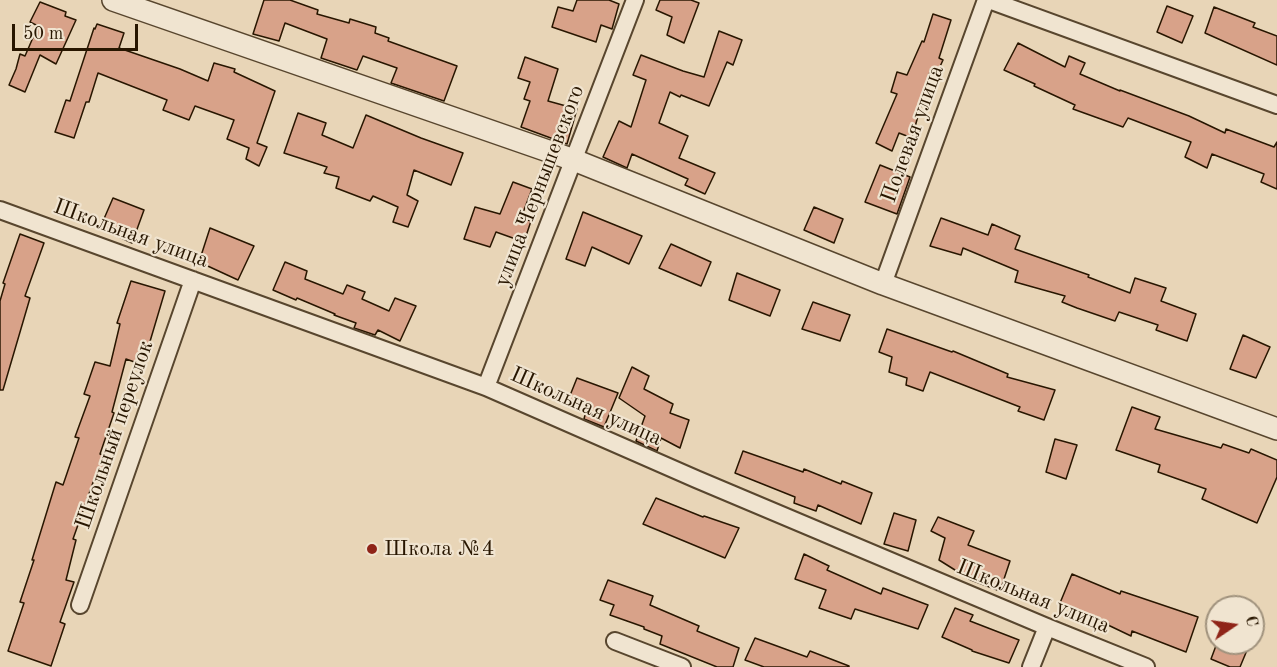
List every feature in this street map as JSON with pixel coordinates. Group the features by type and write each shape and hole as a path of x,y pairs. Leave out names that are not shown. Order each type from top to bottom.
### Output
{"street":[{"path":"113,0 574,160 883,284 1277,429"},
{"name":"улица Чернышевского","path":"486,387 635,0"},
{"path":"988,0 1277,105"},
{"name":"Полевая улица","path":"883,284 988,0"},
{"name":"Школьная улица","path":"0,210 486,387 696,479 1146,667"},
{"name":"Школьный переулок","path":"80,605 194,280"},
{"path":"1031,667 1047,627"},
{"path":"615,641 682,667"}],"building":[{"path":"264,0 290,0 318,10 317,14 349,23 350,19 376,27 375,33 389,38 388,41 457,66 444,101 391,83 397,68 363,56 357,70 321,58 327,39 285,23 279,41 253,34"},
{"path":"577,0 609,0 619,4 612,29 601,25 596,42 552,27 558,7 573,11"},
{"path":"660,0 691,0 699,3 684,43 667,35 672,17 656,10"},
{"path":"40,2 66,12 65,16 76,20 56,64 40,55 25,92 9,85 20,54 25,56 38,26 30,22"},
{"path":"1167,6 1193,16 1182,43 1157,32"},
{"path":"1214,7 1255,23 1253,27 1277,36 1277,65 1205,33"},
{"path":"933,14 951,20 939,58 943,60 938,71 931,68 912,138 899,133 892,151 876,143 897,94 891,92 897,72 907,75 922,41 924,42"},
{"path":"97,24 124,33 119,48 208,81 214,63 235,69 234,72 275,91 257,143 267,147 259,166 246,159 249,148 227,139 234,120 195,106 189,120 163,110 167,100 98,73 74,138 55,132 66,100 70,101"},
{"path":"719,31 742,40 733,65 727,62 709,106 670,92 659,123 688,136 679,158 715,173 705,194 685,185 688,179 632,154 627,168 603,157 619,121 631,127 646,80 633,75 641,55 704,77"},
{"path":"1018,43 1065,67 1069,56 1085,63 1080,74 1189,116 1225,133 1226,129 1274,147 1277,142 1277,189 1261,182 1264,174 1212,154 1207,168 1185,157 1191,142 1128,118 1123,127 1073,109 1075,105 1004,70"},
{"path":"525,57 558,69 548,101 577,109 567,144 521,127 530,101 524,99 530,82 518,78"},
{"path":"298,113 326,123 322,135 353,148 366,115 463,153 451,185 414,170 407,195 418,201 408,227 393,222 398,207 373,196 370,201 336,188 339,177 324,173 327,167 284,153"},
{"path":"880,165 910,177 897,214 865,202"},
{"path":"513,182 532,189 521,218 531,221 524,242 496,232 490,247 464,239 475,207 500,214"},
{"path":"113,198 144,210 132,243 100,228"},
{"path":"814,207 843,219 834,243 804,230"},
{"path":"583,212 642,236 629,264 592,247 585,266 566,259"},
{"path":"941,218 988,235 992,224 1020,236 1015,249 1089,275 1088,277 1130,293 1135,278 1166,288 1161,301 1196,314 1187,341 1156,330 1158,325 1119,312 1115,321 1062,302 1065,296 1015,282 1018,271 963,248 961,255 930,246"},
{"path":"210,228 254,246 238,280 199,262"},
{"path":"20,234 44,243 25,296 30,298 3,390 0,390 0,301 5,284 3,283"},
{"path":"671,244 711,262 701,286 659,268"},
{"path":"285,262 307,271 305,279 343,294 347,285 365,292 362,299 389,311 395,298 416,306 400,341 378,330 375,335 354,328 356,323 273,290"},
{"path":"737,273 780,290 770,316 729,300"},
{"path":"131,281 165,291 143,365 126,359 112,412 114,413 100,454 106,456 101,476 96,474 73,539 76,540 66,580 74,582 60,622 65,624 51,666 8,651 24,603 20,602 56,482 63,485 79,438 75,437 90,396 84,394 95,362 110,366 120,324 117,323"},
{"path":"813,302 850,315 840,341 802,329"},
{"path":"887,329 953,351 1008,374 1007,377 1055,390 1044,420 1018,411 1020,407 930,372 923,391 906,385 907,378 889,372 892,357 879,352"},
{"path":"1243,335 1270,347 1256,378 1230,369"},
{"path":"632,367 649,376 644,389 673,404 670,413 689,420 680,448 661,438 657,451 636,441 645,416 619,398"},
{"path":"577,378 618,393 604,427 584,419 586,411 567,403"},
{"path":"1132,407 1160,417 1155,429 1221,448 1223,444 1249,453 1251,449 1277,460 1277,477 1257,523 1202,499 1206,489 1158,472 1160,465 1116,450"},
{"path":"1055,439 1077,445 1066,479 1046,472"},
{"path":"743,451 803,472 804,469 841,484 842,481 872,493 861,524 818,505 816,511 794,503 795,497 735,473"},
{"path":"656,498 703,517 739,528 725,558 643,524"},
{"path":"894,513 916,520 908,551 884,544"},
{"path":"938,517 974,531 968,545 1010,561 1000,591 971,580 939,560 945,538 931,531"},
{"path":"804,554 829,566 827,570 881,594 883,588 928,605 918,629 855,609 851,619 819,608 826,590 795,579"},
{"path":"1072,574 1120,594 1121,591 1198,617 1186,652 1132,631 1131,636 1060,603"},
{"path":"608,580 653,596 650,605 699,626 697,631 739,648 733,667 717,667 660,644 662,636 610,615 614,605 600,600"},
{"path":"955,608 973,615 970,621 1019,640 1009,663 972,651 942,637"},
{"path":"755,638 807,657 810,651 849,667 764,667 745,660"},
{"path":"1212,655 1245,655 1240,667 1230,667 1211,659"}],"place":[{"name":"Школа №4","path":"372,549"}]}
